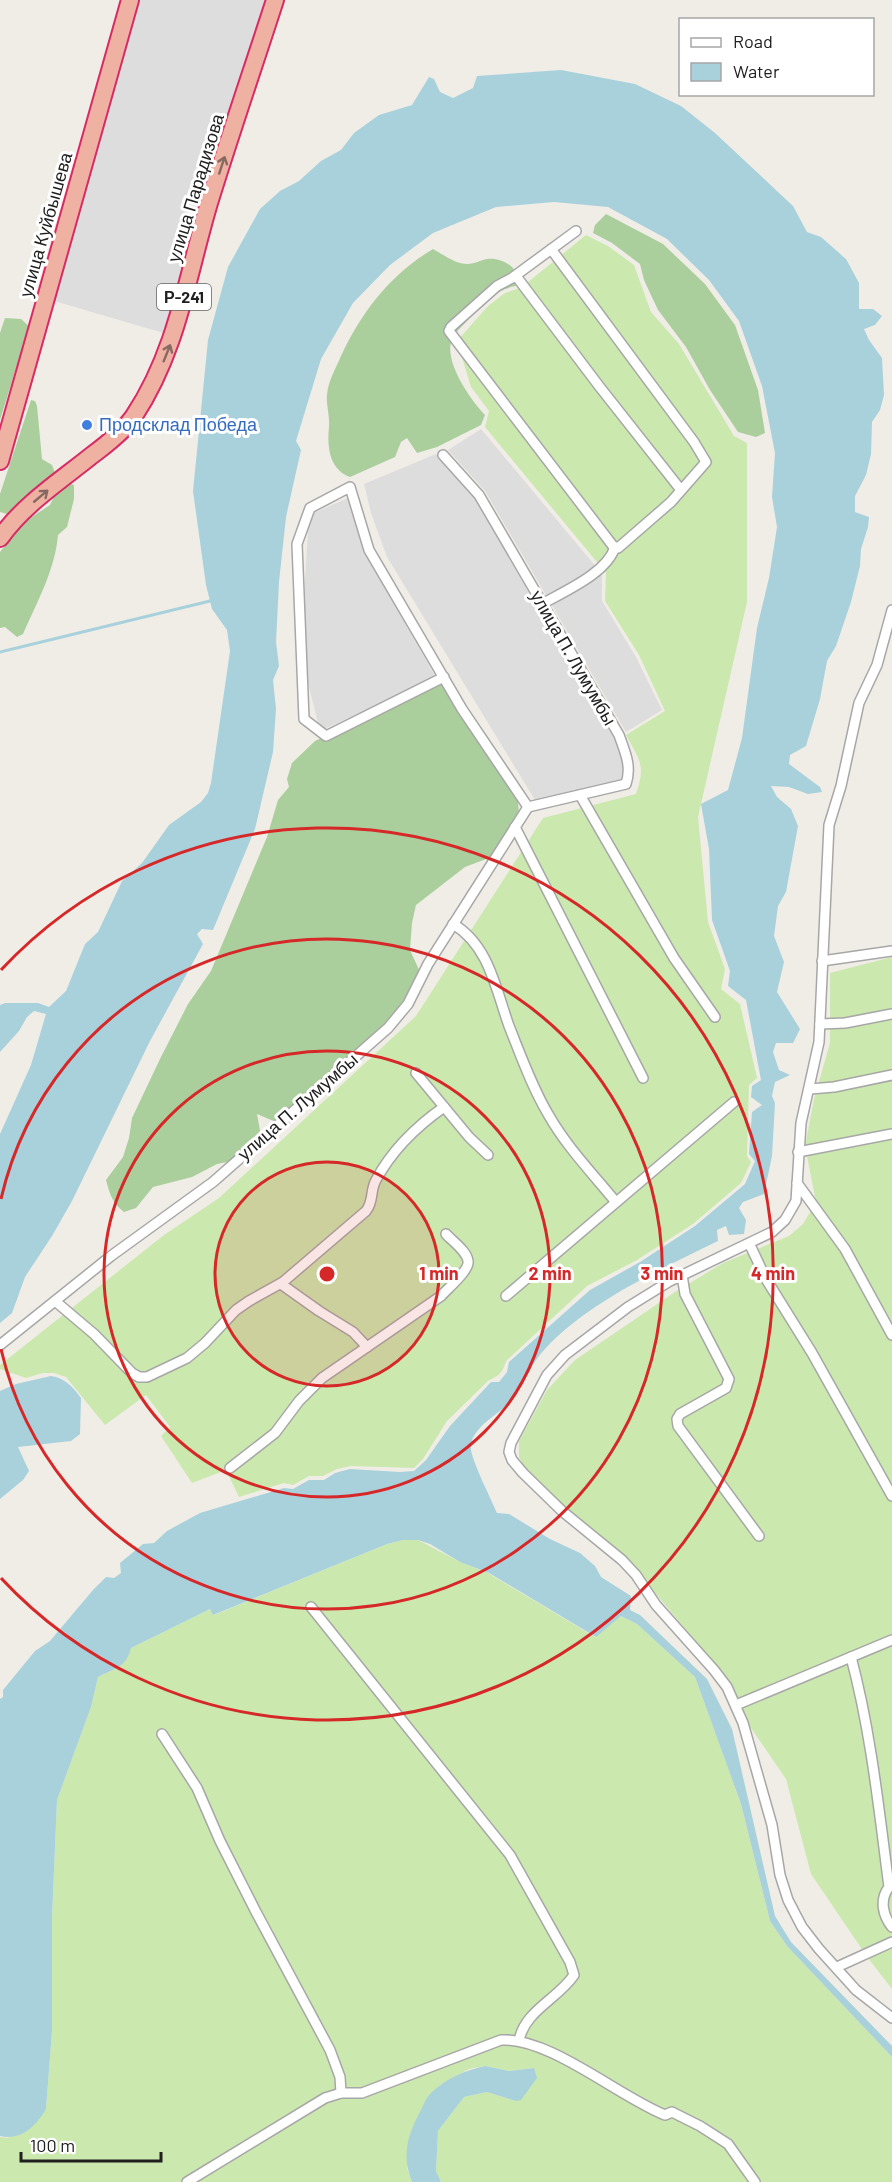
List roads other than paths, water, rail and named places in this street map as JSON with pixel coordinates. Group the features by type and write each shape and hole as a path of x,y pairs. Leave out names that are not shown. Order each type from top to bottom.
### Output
{"highway":[{"name":"улица Куйбышева","path":"0,461 130,0"},
{"name":"улица Парадизова","path":"0,538 7,527 38,498 108,443 132,419 151,389 172,341 209,204 275,0"}],"street":[{"path":"576,231 516,276 497,286 449,331 615,547"},
{"path":"551,249 706,462 670,502 618,548 615,547"},
{"path":"516,276 681,490"},
{"name":"улица П. Лумумбы","path":"0,1345 111,1256 213,1182 388,1028 408,1004 428,964 528,807 626,784 629,775 628,762 619,735 479,495 443,455"},
{"path":"444,677 326,736 304,719 297,544 310,508 350,487 369,550 444,677 462,709 528,807"},
{"path":"543,604 600,568 613,554 615,547"},
{"path":"892,609 877,664 859,703 841,786 829,825 819,1042 801,1123 796,1201 785,1220 772,1232 750,1245 682,1275 628,1307 565,1354 554,1365 511,1443 509,1452 512,1460 541,1492 612,1550 636,1575 656,1605 727,1687 743,1723 772,1825 780,1875 788,1900 802,1927 856,1990 892,2018"},
{"path":"881,650 892,646"},
{"path":"580,795 674,958 715,1017"},
{"path":"515,827 643,1077"},
{"path":"453,924 472,938 488,965 509,1026 548,1115 569,1146 615,1201"},
{"path":"822,961 892,951"},
{"path":"820,1024 845,1023 892,1014"},
{"path":"416,1073 469,1137 488,1155"},
{"path":"810,1089 834,1087 892,1075"},
{"path":"506,1296 734,1102"},
{"path":"55,1301 139,1377 147,1377 187,1358 237,1310 281,1284 366,1211 371,1205 374,1184 389,1160 413,1131 444,1107"},
{"path":"798,1152 892,1134"},
{"path":"797,1183 845,1249 892,1335"},
{"path":"230,1468 275,1433 314,1385 441,1296 455,1282 468,1266 465,1255 446,1234"},
{"path":"750,1245 766,1279 812,1353 892,1496"},
{"path":"682,1275 685,1294 729,1379 726,1388 680,1414 677,1419 678,1426 759,1536"},
{"path":"281,1284 353,1332 367,1347"},
{"path":"311,1607 510,1855 570,1962 574,1975 566,1987 528,2018 519,2041"},
{"path":"736,1705 892,1640"},
{"path":"851,1657 871,1763 890,1887 884,1897 883,1906 887,1921 892,1928"},
{"path":"162,1734 197,1788 255,1912 330,2050 340,2077 341,2093"},
{"path":"837,1967 892,1942"},
{"path":"187,2182 325,2098 341,2093 362,2093 501,2040 519,2041 557,2055 642,2105 665,2115 672,2112 700,2126 728,2144 755,2182"}],"water":[{"path":"561,70 635,84 681,106 715,133 793,206 807,232 821,237 846,259 859,283 859,309 873,309 882,316 875,325 864,329 882,358 884,395 880,410 872,422 871,454 866,475 855,496 855,512 869,517 851,602 836,646 827,661 820,699 806,746 790,755 789,764 820,787 822,792 808,794 789,787 771,786 777,797 791,809 798,826 786,892 778,906 774,936 784,962 777,992 800,1029 793,1043 776,1043 773,1052 779,1070 790,1075 775,1082 772,1096 775,1103 772,1156 764,1194 743,1202 739,1208 746,1220 744,1234 729,1235 726,1226 717,1230 718,1241 626,1288 582,1316 562,1332 540,1355 513,1399 480,1428 471,1442 471,1450 497,1513 509,1514 550,1539 580,1553 595,1566 601,1577 631,1596 630,1610 640,1615 707,1679 732,1729 775,1916 791,1942 892,2046 892,2057 787,1946 770,1921 741,1804 695,1677 637,1624 621,1616 596,1637 489,1573 460,1562 430,1544 418,1540 403,1540 387,1544 213,1615 210,1609 131,1648 123,1664 98,1677 91,1707 57,1800 52,1917 52,2031 46,2109 27,2131 15,2136 0,2136 0,1699 3,1697 3,1690 35,1651 50,1641 106,1577 114,1578 121,1573 120,1563 143,1544 154,1543 167,1531 200,1513 284,1488 293,1489 309,1480 324,1480 335,1473 350,1469 414,1471 426,1460 450,1426 491,1382 499,1382 507,1372 509,1362 590,1290 640,1262 695,1226 745,1184 755,1161 749,1154 752,1112 762,1105 751,1097 752,1086 761,1080 746,1000 728,986 730,971 712,920 709,849 701,804 728,790 742,738 757,628 769,578 777,527 772,497 775,453 762,386 739,321 709,280 667,239 608,207 554,202 496,207 433,233 390,265 353,303 321,359 296,441 301,450 286,517 279,582 276,642 279,666 273,680 276,709 273,752 255,829 213,930 202,929 197,934 203,944 150,1041 72,1201 25,1277 12,1313 0,1323 0,1134 31,1065 46,1014 34,1011 0,1052 0,1005 38,1003 49,1007 66,991 85,944 98,932 122,881 142,863 169,825 201,802 208,793 211,783 230,651 227,630 212,609 206,585 193,491 208,340 228,267 260,209 280,191 299,181 321,161 341,150 354,133 379,115 412,105 429,77 434,79 440,92 453,98 473,88 477,76"},
{"path":"51,1376 68,1384 81,1398 80,1434 71,1441 18,1447 29,1471 23,1480 0,1499 0,1391 16,1384"},
{"path":"485,2066 509,2071 534,2068 537,2078 521,2100 516,2101 487,2092 464,2097 438,2131 436,2171 441,2182 412,2182 407,2163 408,2145 426,2099 449,2079"}],"waterway":[{"path":"0,652 210,601"}],"place":[{"name":"Продсклад Победа","path":"87,425"}]}
